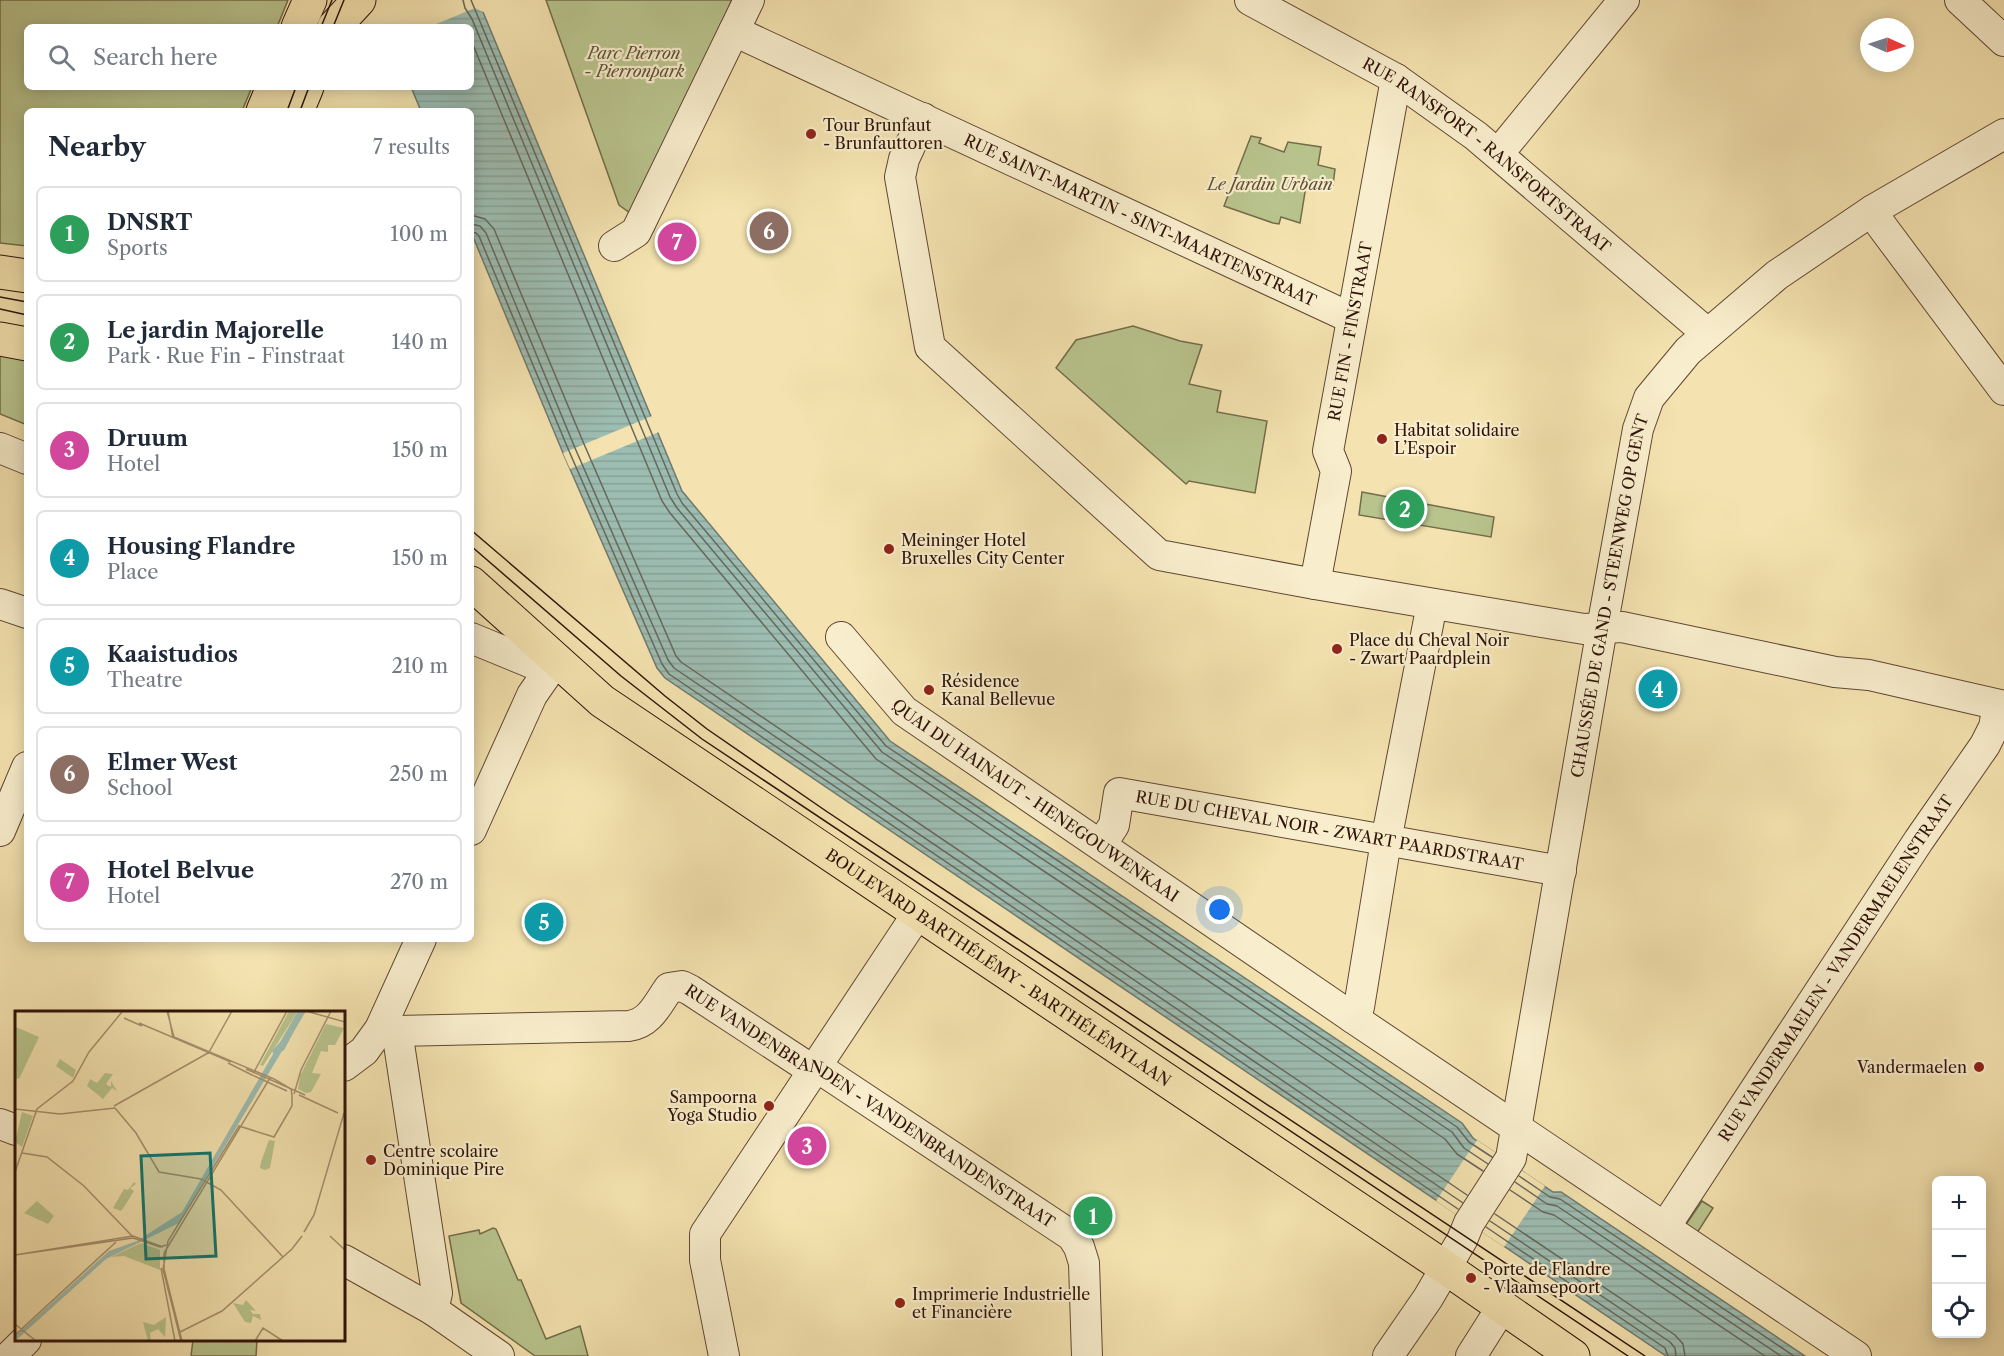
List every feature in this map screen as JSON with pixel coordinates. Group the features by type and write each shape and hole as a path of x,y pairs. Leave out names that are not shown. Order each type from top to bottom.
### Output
{"main road":[{"path":"299,24 310,0"},
{"path":"337,24 359,0"},
{"path":"264,108 272,90"},
{"path":"298,108 305,90"},
{"path":"0,272 24,276"},
{"path":"0,339 24,343"},
{"path":"474,586 553,664"},
{"name":"BOULEVARD BARTHÉLÉMY - BARTHÉLÉMYLAAN","path":"553,664 602,701 1446,1268 1573,1356"}],"street":[{"path":"614,246 636,232 749,0"},
{"name":"RUE RANSFORT - RANSFORTSTRAAT","path":"1250,0 1396,79 1498,154 1707,333"},
{"path":"1498,154 1624,0"},
{"path":"1960,0 2004,41"},
{"name":"RUE SAINT-MARTIN - SINT-MAARTENSTRAAT","path":"734,31 1351,318"},
{"name":"RUE FIN - FINSTRAAT","path":"1315,584 1336,471 1328,451 1396,79"},
{"path":"923,118 904,159 900,177 930,347 1159,555 1315,584 1584,629 1622,627 1835,672 1869,675 2001,705"},
{"name":"CHAUSSÉE DE GAND - STEENWEG OP GENT","path":"1446,1268 1509,1162 1514,1147 1602,628 1638,429 1649,398 1688,351 1778,275 1873,210 2004,134"},
{"path":"1873,210 1881,225 2004,390"},
{"path":"0,448 24,458"},
{"path":"1353,1018 1359,1007 1386,840 1432,604"},
{"name":"QUAI DU HAINAUT - HENEGOUWENKAAI","path":"841,637 904,711 1353,1018 1856,1356"},
{"name":"BOULEVARD BARTHÉLÉMY - BARTHÉLÉMYLAAN","path":"474,639 553,664"},
{"path":"474,815 480,786 532,695 553,664"},
{"name":"RUE VANDERMAELEN - VANDERMAELENSTRAAT","path":"1665,1227 1918,840 1985,745 2001,705"},
{"path":"0,831 24,774"},
{"name":"RUE DU CHEVAL NOIR - ZWART PAARDSTRAAT","path":"1101,845 1113,825 1119,792 1561,871"},
{"path":"724,1356 705,1260 705,1234 918,913"},
{"path":"345,1065 390,1027 420,942"},
{"name":"RUE VANDENBRANDEN - VANDENBRANDENSTRAAT","path":"390,1027 640,1024 646,1020 669,988 682,986 803,1064 817,1067 1072,1236 1079,1247 1084,1263 1088,1356"},
{"path":"390,1027 437,1293 433,1310"},
{"path":"0,1124 15,1130"},
{"path":"345,1261 433,1310 499,1356"},
{"path":"1388,1356 1446,1268"},
{"path":"1471,1356 1502,1307"},
{"path":"10,1356 25,1341"}],"green space":[{"path":"0,0 288,0 278,24 24,24 24,90 251,90 243,108 24,108 24,246 0,243"},
{"name":"Parc Pierron - Pierronpark","path":"546,0 732,0 633,215 619,205"},
{"name":"Le Jardin Urbain","path":"1251,136 1261,138 1259,143 1284,152 1288,142 1321,147 1318,165 1335,169 1333,185 1307,180 1300,223 1281,217 1279,224 1273,223 1224,206"},
{"path":"1133,326 1180,341 1202,345 1189,384 1221,391 1217,412 1267,421 1255,493 1189,481 1186,484 1056,368 1076,340"},
{"path":"0,350 24,354 24,424 0,414"},
{"path":"1362,492 1494,517 1491,537 1359,515"},
{"path":"1702,1201 1713,1208 1697,1233 1685,1226"},
{"path":"493,1228 496,1229 518,1280 521,1280 546,1339 580,1326 588,1356 535,1356 461,1303 449,1236 479,1230 480,1234"},
{"path":"193,1341 257,1341 256,1356 191,1356"}],"water":[{"path":"475,0 483,12 682,491 890,741 1462,1123 1473,1138 1553,1192 1561,1192 1805,1356 1666,1356 665,678 657,668 563,453 474,239 474,108 420,108 412,90 474,90 474,24 415,24"}],"pier":[{"path":"393,0 479,0 486,11 475,8 436,24 403,24"},
{"path":"652,416 659,432 570,469 563,453"},
{"path":"1477,1140 1545,1186 1504,1247 1436,1201"}],"tram line":[{"path":"322,24 332,0"},
{"path":"334,24 344,0"},
{"path":"288,108 295,90"},
{"path":"301,108 308,90"},
{"path":"0,297 24,301"},
{"path":"0,309 24,314"},
{"path":"474,533 665,696 707,729 826,811 1645,1356"},
{"path":"474,549 621,676 702,739 1628,1356"}],"place":[{"name":"Tour Brunfaut - Brunfauttoren","path":"811,134"},
{"name":"Elmer West","path":"769,231"},
{"name":"Hotel Belvue","path":"677,242"},
{"name":"Habitat solidaire L’Espoir","path":"1382,439"},
{"name":"Le jardin Majorelle","path":"1405,509"},
{"name":"Meininger Hotel Bruxelles City Center","path":"889,549"},
{"name":"Place du Cheval Noir - Zwart Paardplein","path":"1337,649"},
{"name":"Housing Flandre","path":"1658,689"},
{"name":"Résidence Kanal Bellevue","path":"929,690"},
{"name":"Kaaistudios","path":"544,922"},
{"name":"Vandermaelen","path":"1979,1067"},
{"name":"Sampoorna Yoga Studio","path":"769,1106"},
{"name":"Druum","path":"807,1146"},
{"name":"Centre scolaire Dominique Pire","path":"371,1160"},
{"name":"DNSRT","path":"1093,1216"},
{"name":"Porte de Flandre - Vlaamsepoort","path":"1471,1278"},
{"name":"Imprimerie Industrielle et Financière","path":"900,1303"}]}
